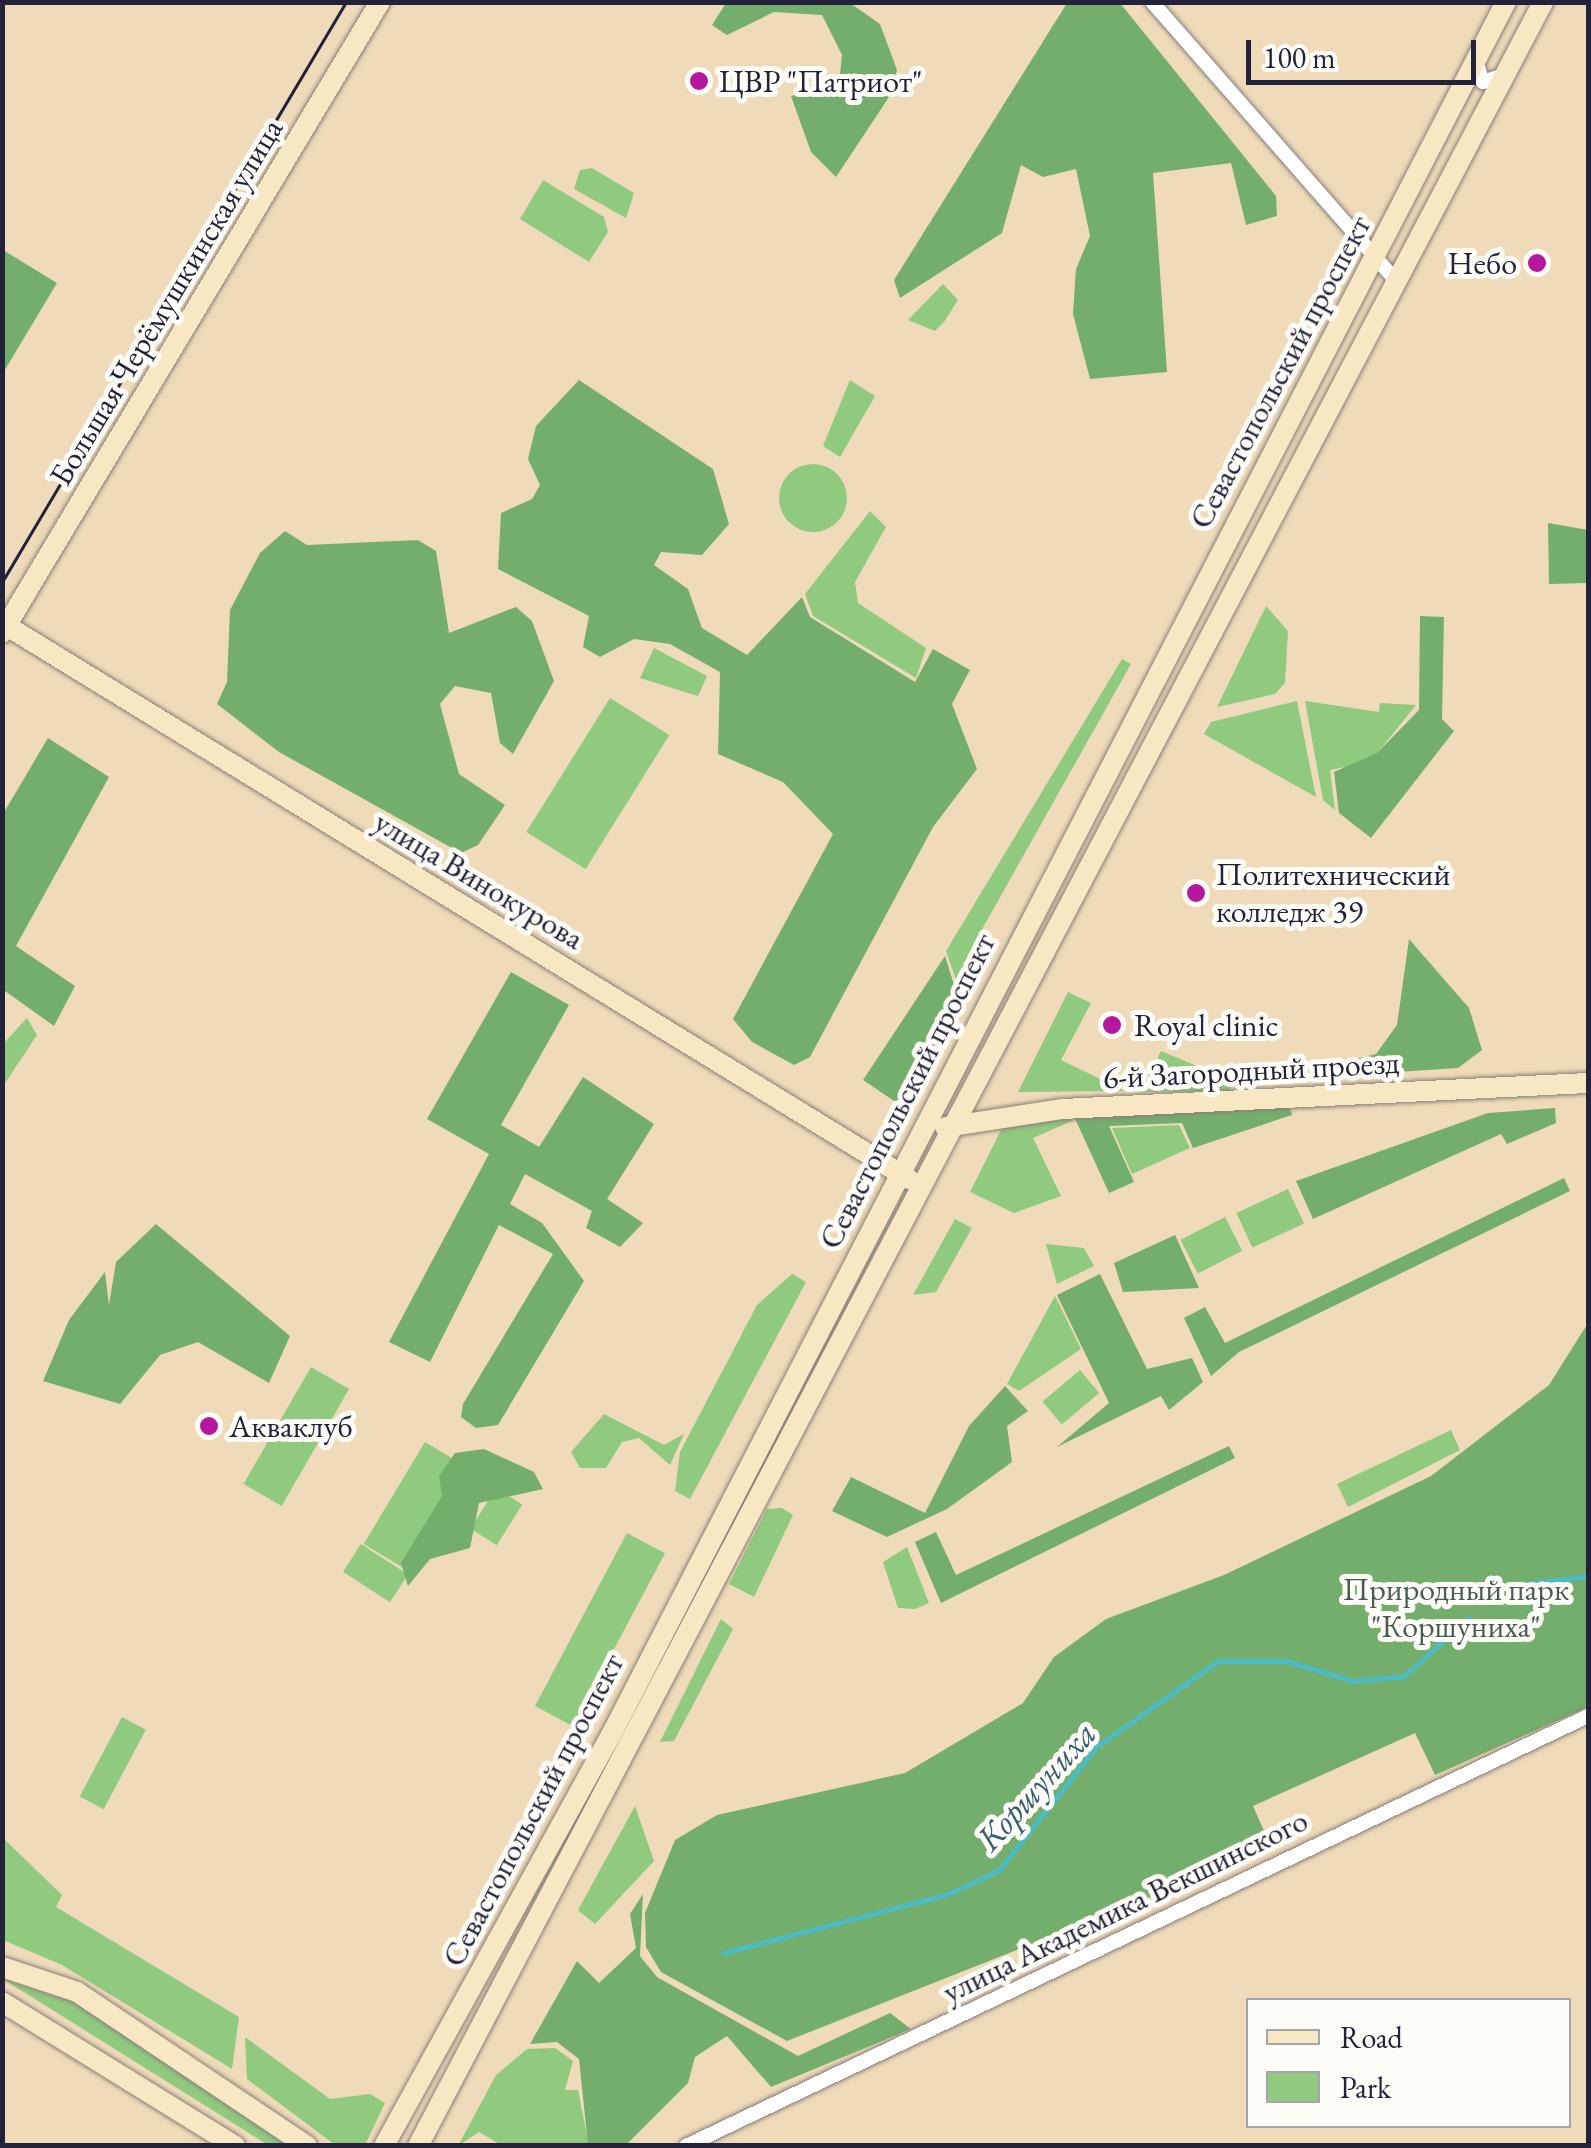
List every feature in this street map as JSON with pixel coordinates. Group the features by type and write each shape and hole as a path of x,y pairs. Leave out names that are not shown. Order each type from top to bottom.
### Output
{"main road":[{"name":"Большая Черёмушкинская улица","path":"4,627 380,2"},
{"name":"Севастопольский проспект","path":"384,2146 611,1735 918,1133 1506,2"},
{"name":"Севастопольский проспект","path":"418,2146 1543,2"},
{"name":"улица Винокурова","path":"4,627 923,1189"},
{"name":"6-й Загородный проезд","path":"918,1133 1063,1108 1588,1083"},
{"path":"2,1966 77,1992 307,2146"},
{"path":"2,2002 235,2146"}],"street":[{"path":"1152,2 1395,280"},
{"path":"1476,61 1483,82 1504,75"},
{"name":"улица Академика Векшинского","path":"686,2146 1588,1716"}],"green space":[{"path":"726,3 850,3 880,24 897,70 889,97 836,177 811,152 791,96 839,83 842,55 822,15 774,12 727,35 712,25"},
{"path":"1067,3 1120,3 1276,196 1277,216 1246,225 1231,163 1153,173 1167,372 1090,379 1073,314 1076,269 1090,236 1076,169 1043,177 1021,165 1002,233 900,298 894,280"},
{"path":"592,168 634,193 626,218 574,189 580,170"},
{"path":"543,180 604,217 608,232 589,262 520,219"},
{"path":"3,250 57,283 3,373"},
{"path":"943,284 958,300 944,322 935,331 908,320"},
{"path":"579,380 713,469 729,524 702,555 661,552 654,565 688,589 702,628 747,655 802,597 810,617 915,682 933,649 970,670 952,704 977,769 933,827 810,1057 794,1065 752,1042 733,1019 833,834 783,782 718,754 720,672 670,644 634,639 600,657 583,647 589,616 498,569 501,513 532,499 540,485 528,459 536,426"},
{"path":"850,380 875,396 840,457 823,446"},
{"path":"813,464 837,474 847,498 837,522 813,532 789,522 779,498 789,474"},
{"path":"870,511 886,527 855,582 858,603 926,648 916,678 813,616 805,594"},
{"path":"1548,523 1588,530 1588,583 1549,584"},
{"path":"285,531 307,545 418,540 436,551 449,633 516,607 532,621 554,681 513,754 500,743 491,693 455,686 440,704 459,774 505,805 478,845 461,853 279,752 217,704 227,682 230,610 260,553"},
{"path":"1266,606 1288,631 1285,683 1275,694 1217,707"},
{"path":"1420,616 1444,617 1442,719 1454,731 1371,838 1339,813 1334,772 1377,753 1419,710"},
{"path":"654,648 707,676 698,696 640,678"},
{"path":"1122,659 1131,664 976,940 960,991 946,951"},
{"path":"610,698 669,735 586,869 526,832"},
{"path":"1297,701 1316,797 1204,734 1211,722"},
{"path":"1305,701 1379,712 1380,703 1416,705 1370,762 1330,770 1335,810 1323,800"},
{"path":"48,738 109,777 16,946 75,986 54,1026 5,991 2,977 3,814"},
{"path":"1409,939 1469,1008 1482,1050 1458,1068 1336,1076 1336,1064 1376,1054 1397,1025"},
{"path":"945,956 958,998 903,1107 863,1080"},
{"path":"511,972 569,1005 501,1125 539,1147 583,1077 654,1124 607,1199 643,1223 620,1247 586,1228 592,1211 525,1174 510,1204 542,1223 584,1281 498,1425 476,1428 461,1417 463,1404 553,1254 499,1225 430,1362 389,1342 489,1154 427,1119"},
{"path":"1068,992 1091,1003 1061,1060 1125,1091 1018,1092"},
{"path":"27,1018 37,1035 3,1086 3,1044"},
{"path":"1161,1051 1230,1080 1231,1091 1140,1092"},
{"path":"1289,1105 1292,1115 1193,1148 1182,1123 1109,1126 1134,1182 1109,1193 1072,1112"},
{"path":"1555,1108 1556,1123 1507,1144 1501,1134 1313,1219 1296,1181 1488,1113"},
{"path":"1071,1112 1074,1120 1033,1138 1061,1196 1014,1213 970,1192 1004,1124"},
{"path":"1179,1125 1190,1148 1132,1174 1112,1128"},
{"path":"1564,1178 1570,1191 1239,1352 1211,1376 1184,1318 1205,1307 1225,1343"},
{"path":"1288,1189 1304,1223 1252,1248 1236,1213"},
{"path":"1225,1217 1242,1251 1198,1274 1180,1240"},
{"path":"955,1219 972,1228 936,1292 913,1295"},
{"path":"156,1224 290,1336 269,1383 198,1342 160,1355 120,1404 43,1381 69,1320 105,1272 109,1305 116,1262"},
{"path":"1175,1235 1199,1288 1123,1292 1114,1263"},
{"path":"1046,1244 1084,1248 1094,1266 1057,1284"},
{"path":"792,1274 806,1282 690,1499 675,1491 680,1452 757,1305"},
{"path":"1100,1274 1147,1369 1192,1358 1203,1382 1169,1410 1161,1396 1057,1447 1109,1403 1057,1295"},
{"path":"1055,1296 1081,1349 1019,1391 1007,1384"},
{"name":"Природный парк \"Коршуниха\"","path":"1588,1323 1588,1707 1435,1775 1415,1733 1253,1806 1272,1849 787,2041 661,1972 646,1947 645,1913 675,1840 717,1815 905,1773 1023,1703 1054,1657 1106,1619 1224,1575 1431,1476 1549,1385"},
{"path":"311,1367 349,1389 282,1506 244,1484"},
{"path":"1080,1370 1099,1393 1062,1424 1042,1401"},
{"path":"1005,1386 1028,1411 1007,1426 1012,1462 947,1509 887,1537 832,1511 851,1477 925,1513 969,1426"},
{"path":"604,1414 664,1445 684,1434 670,1465 639,1438 622,1442 606,1468 580,1468 571,1452"},
{"path":"1451,1430 1460,1450 1348,1507 1337,1484"},
{"path":"425,1442 475,1472 413,1574 364,1544"},
{"path":"1229,1446 1235,1458 941,1603 915,1542 936,1532 956,1575"},
{"path":"484,1449 534,1472 543,1489 479,1503 470,1548 430,1559 408,1586 401,1563 442,1496 439,1476 455,1453"},
{"path":"496,1488 522,1504 497,1545 471,1529"},
{"path":"782,1508 793,1515 754,1597 729,1584 767,1509"},
{"path":"627,1533 665,1553 573,1726 535,1706"},
{"path":"361,1544 408,1574 390,1602 343,1572"},
{"path":"907,1547 929,1603 915,1609 898,1608 883,1562"},
{"path":"721,1619 733,1629 674,1741 660,1742"},
{"path":"122,1717 146,1730 104,1809 80,1796"},
{"path":"635,1806 654,1861 595,1924 578,1910"},
{"path":"3,1838 62,1895 56,1907 239,2017 232,2069 62,1965 3,1940"},
{"path":"643,1894 640,1956 657,1977 798,2056 890,2013 911,2029 771,2087 727,2036 695,2057 688,2083 626,2145 588,2145 579,2059 557,2042 530,2044 577,1961 599,1983 636,1948 630,1914"},
{"path":"3,1979 73,2002 291,2145 268,2145"},
{"path":"245,2037 330,2099 370,2094 385,2103 365,2145 335,2145 247,2079"},
{"path":"555,2048 573,2061 565,2090 578,2090 589,2145 501,2145 479,2132 458,2146 496,2075 527,2049"}],"waterway":[{"name":"Коршуниха","path":"1531,1583 1588,1576"},
{"name":"Коршуниха","path":"723,1953 948,1894 999,1870 1096,1747 1218,1661 1286,1661 1354,1681 1404,1676 1469,1618"}],"tram line":[{"path":"2,582 346,2"}],"place":[{"name":"ЦВР \"Патриот\"","path":"699,81"},
{"name":"Небо","path":"1537,263"},
{"name":"Политехнический колледж 39","path":"1196,893"},
{"name":"Royal clinic","path":"1112,1025"},
{"name":"Акваклуб","path":"209,1426"}]}
